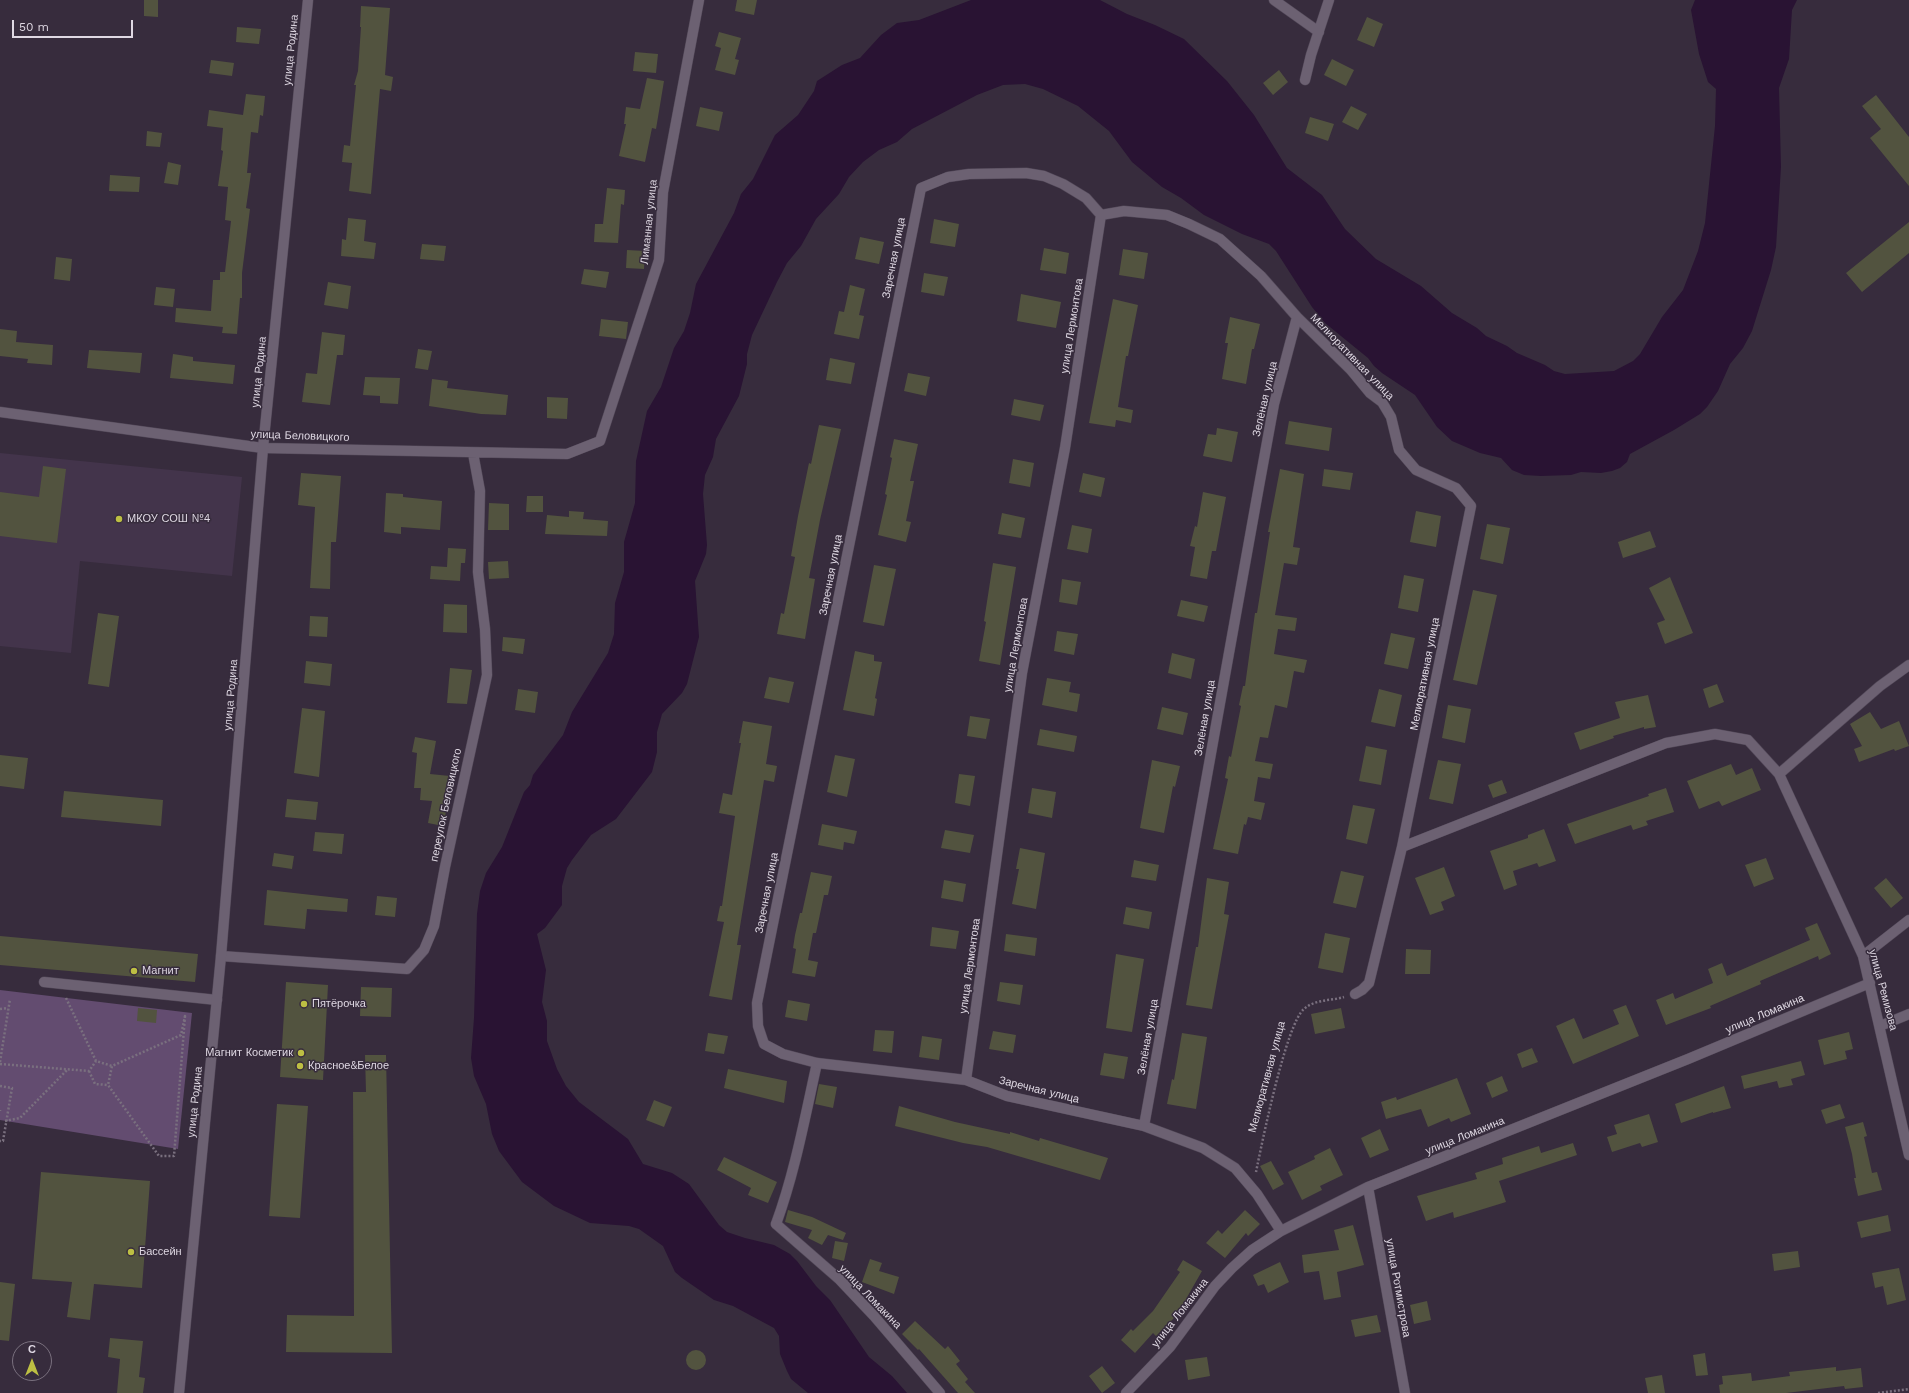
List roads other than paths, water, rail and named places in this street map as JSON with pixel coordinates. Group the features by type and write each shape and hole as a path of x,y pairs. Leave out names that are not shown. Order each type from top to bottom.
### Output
{"street":[{"name":"улица Родина","path":"179,1393 221,956 263,448 308,0"},
{"name":"Лиманная улица","path":"600,441 659,260 663,192 699,0"},
{"path":"1274,0 1319,32"},
{"path":"1305,80 1310,55 1329,0"},
{"name":"Заречная улица","path":"1101,215 1086,198 1063,184 1044,176 1026,173 969,174 948,177 920,188 757,1003 758,1026 764,1044 783,1054 817,1063 966,1080 1008,1096 1144,1126 1203,1148 1235,1168 1256,1194 1281,1231"},
{"name":"Мелиоративная улица","path":"1101,215 1124,211 1167,215 1220,239 1261,276 1297,317 1351,370 1370,393 1382,402 1391,417 1399,450 1416,470 1456,488 1471,506 1402,847 1369,983 1355,994"},
{"name":"улица Лермонтова","path":"966,1080 1022,673 1065,448 1101,215"},
{"name":"Зелёная улица","path":"1144,1126 1264,456 1274,404 1297,317"},
{"name":"улица Беловицкого","path":"0,412 263,448 567,454 600,441"},
{"name":"переулок Беловицкого","path":"221,956 407,969 424,950 434,926 445,867 487,674 485,629 478,572 480,491 473,453"},
{"path":"1402,847 1673,742 1715,734 1748,740 1779,774 1880,686 1909,665"},
{"name":"улица Ремизова","path":"1779,774 1863,956 1909,1155"},
{"path":"1863,956 1909,920"},
{"path":"44,982 217,1000"},
{"name":"улица Ломакина","path":"1126,1393 1170,1348 1215,1286 1232,1268 1252,1250 1281,1231 1368,1187 1688,1059 1870,983"},
{"path":"1880,1026 1909,1014"},
{"name":"улица Ломакина","path":"817,1063 798,1151 785,1199 776,1224 839,1279 874,1316 940,1393"},
{"name":"улица Ротмистрова","path":"1368,1187 1405,1393"}],"place":[{"name":"МКОУ СОШ №4","path":"119,519"},
{"name":"Магнит","path":"134,971"},
{"name":"Пятёрочка","path":"304,1004"},
{"name":"Магнит Косметик","path":"301,1053"},
{"name":"Красное&Белое","path":"300,1066"},
{"name":"Бассейн","path":"131,1252"}]}
